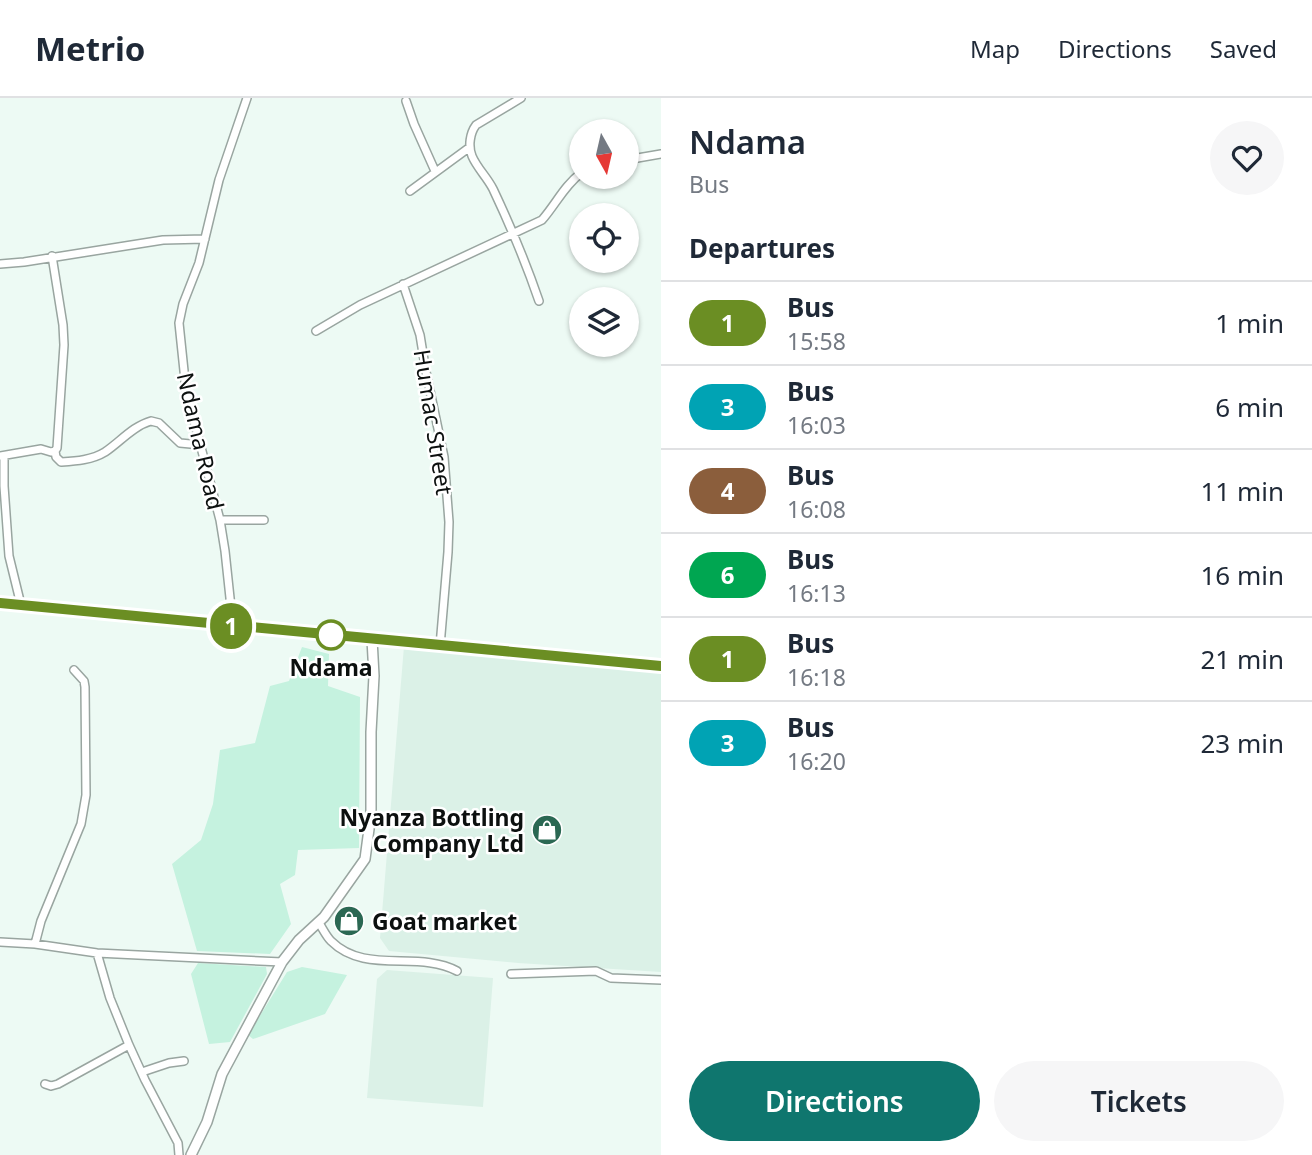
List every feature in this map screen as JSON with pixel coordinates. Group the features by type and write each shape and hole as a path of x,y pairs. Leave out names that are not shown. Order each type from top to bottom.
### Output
{"highway":[{"path":"0,603 661,666"}],"street":[{"name":"Ndama Road","path":"233,626 225,551 185,381 179,323 183,304 200,263 219,180 247,98"},
{"path":"521,98 507,101 476,125 471,131 470,146 472,156 491,185 513,233 539,301"},
{"path":"406,101 435,171"},
{"path":"410,191 470,146"},
{"path":"639,158 661,154"},
{"path":"316,331 360,305 542,220 569,183"},
{"path":"0,264 163,240 205,239"},
{"path":"52,256 64,345 55,457 61,462 91,458 105,452 151,421 159,424 180,443 201,445"},
{"name":"Humac Street","path":"403,284 421,335 444,457 449,522 440,646"},
{"path":"21,605 9,556 2,456 41,450 55,451"},
{"path":"219,520 264,520"},
{"path":"191,1155 207,1122 222,1074 282,962 299,940 319,923 365,859 371,814 374,676 372,639"},
{"path":"35,944 41,921 84,809 85,687 84,681 75,670"},
{"path":"319,923 330,940 353,956 441,964 457,971"},
{"path":"0,942 97,953 282,962"},
{"path":"97,953 110,998 129,1045 170,1132 178,1143 179,1155"},
{"path":"511,974 596,971 611,978 661,979"},
{"path":"45,1084 58,1084 129,1045"},
{"path":"142,1072 184,1061"}],"shaded area":[{"path":"404,646 661,673 661,972 389,951 380,938"},
{"path":"387,970 493,978 483,1107 367,1098 377,979"}],"green space":[{"path":"302,647 329,654 328,686 360,697 359,848 298,850 295,875 280,884 291,924 270,954 197,951 172,864 201,840 213,804 220,750 255,743 270,686 289,681"},
{"path":"198,963 266,967 267,974 230,1042 209,1044 191,974"},
{"path":"302,967 347,975 325,1014 253,1039 248,1035 287,972"}],"bus line":[{"name":"1","path":"0,603 661,666"}],"place":[{"name":"Ndama","path":"331,635"},
{"name":"Nyanza Bottling Company Ltd","path":"547,830"},
{"name":"Goat market","path":"349,921"}]}
